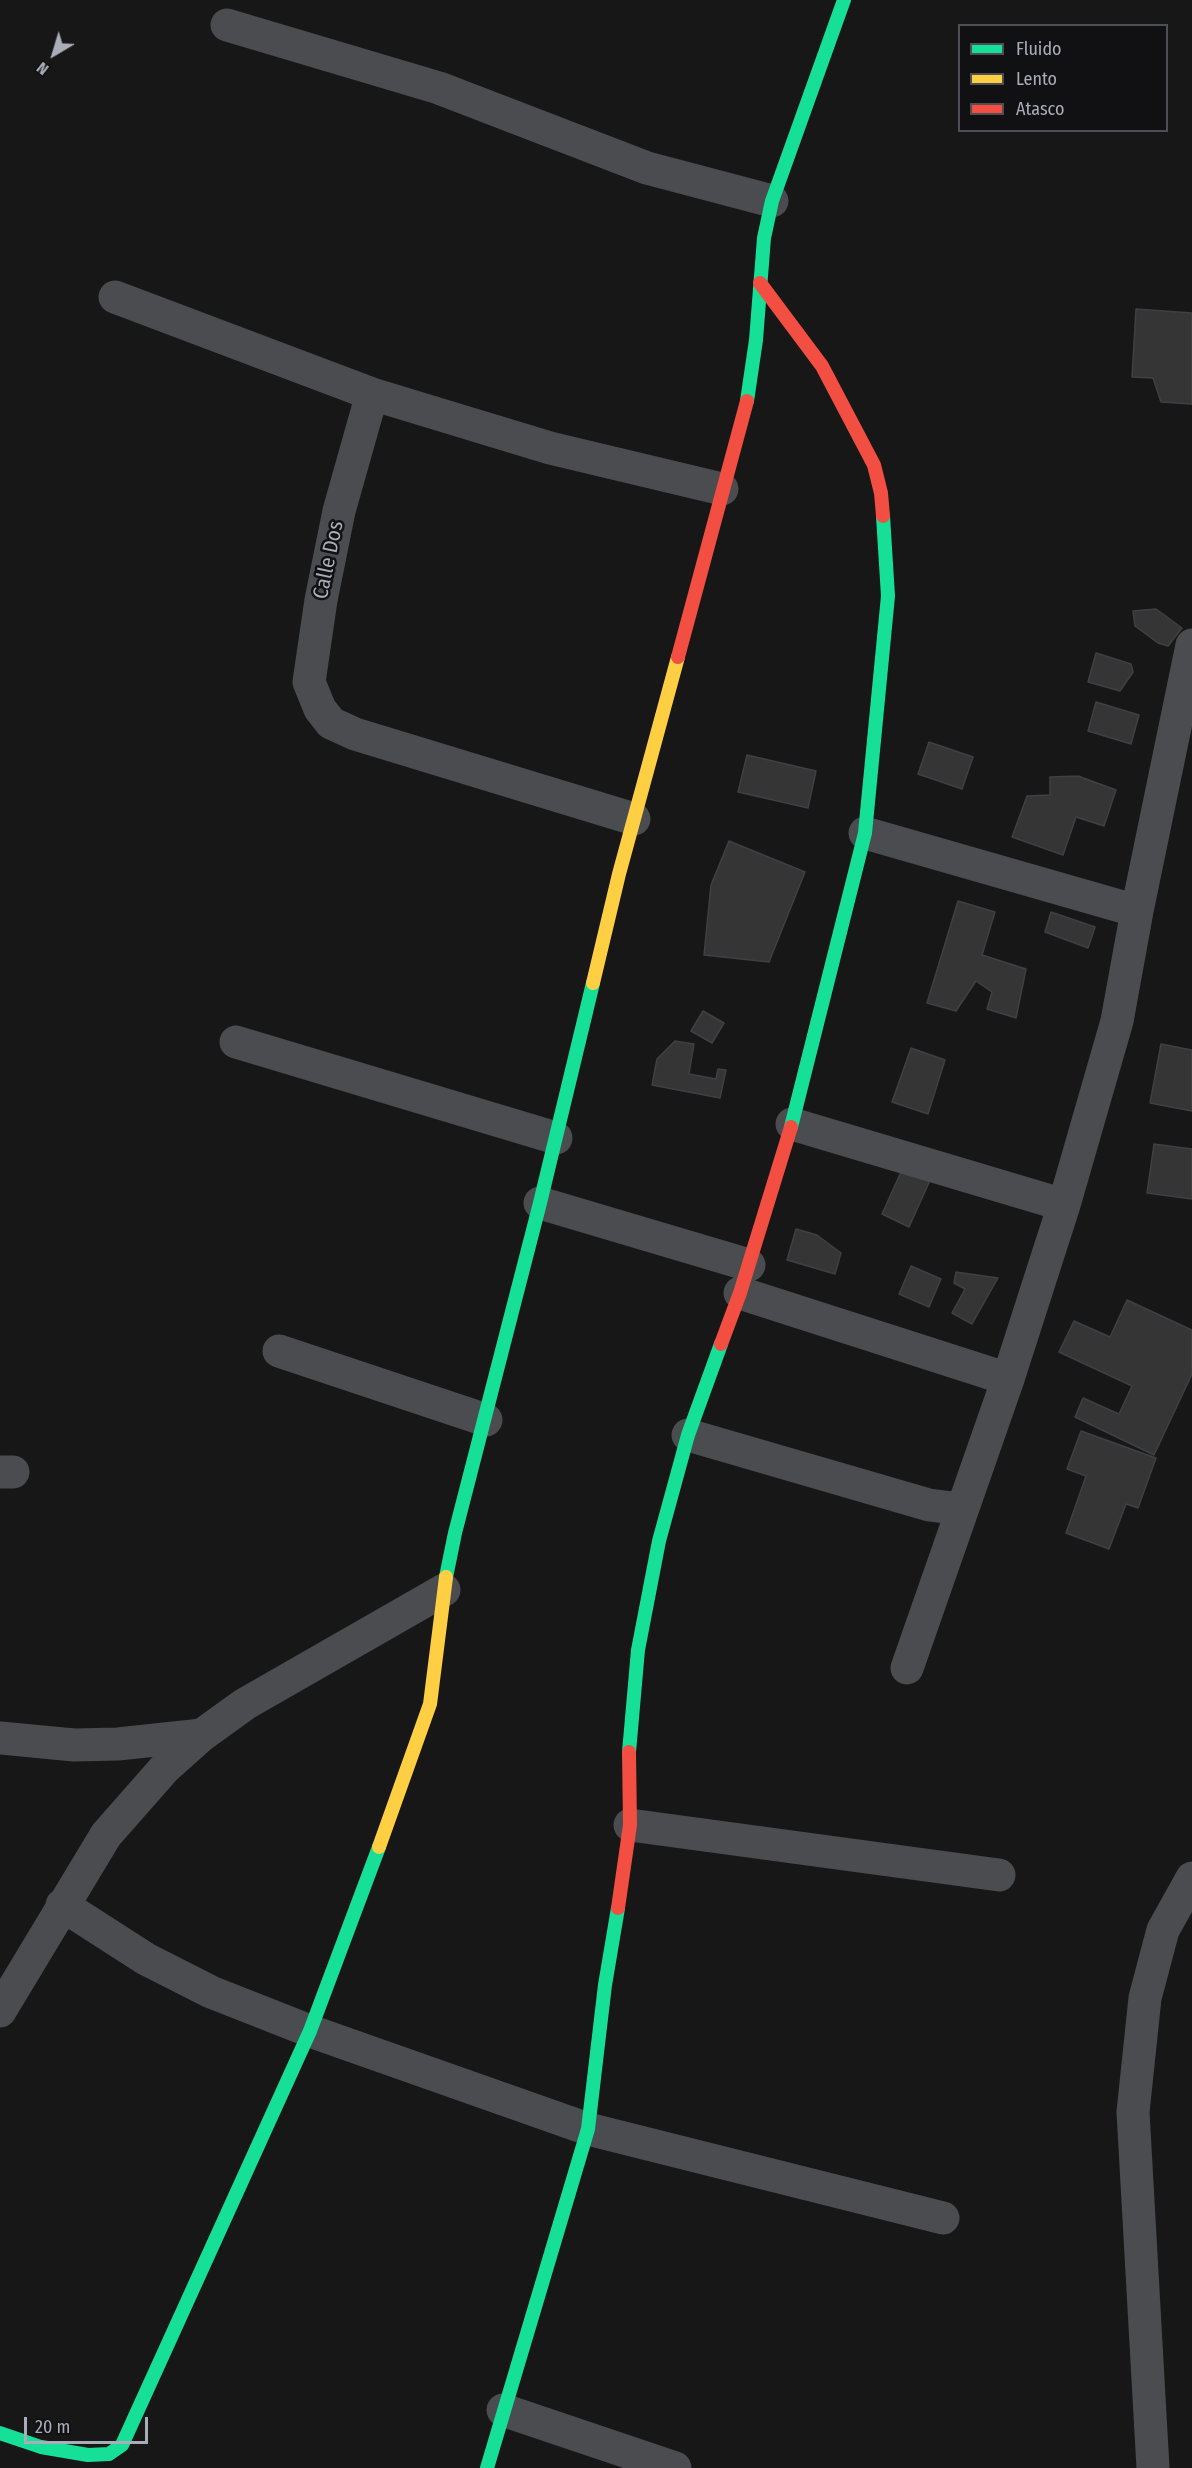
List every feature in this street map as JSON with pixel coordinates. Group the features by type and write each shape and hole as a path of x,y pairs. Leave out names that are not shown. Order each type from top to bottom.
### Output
{"street":[{"path":"0,2433 41,2447 88,2455 109,2454 122,2445 310,2031 358,1898 389,1824 430,1704 444,1590 455,1533 486,1420 634,819 749,394 764,238 772,201 844,0"},
{"path":"227,25 439,88 647,168 772,201"},
{"path":"487,2468 588,2129 604,1985 621,1894 630,1825 629,1744 638,1650 659,1541 688,1434 745,1279 792,1124 865,833 888,596 881,493 874,465 822,366 760,283"},
{"path":"115,297 372,394 550,448 722,489"},
{"name":"Calle Dos","path":"372,394 339,511 321,600 309,682 320,709 331,723 355,734 634,819"},
{"path":"907,1668 1008,1379 1064,1205 1117,1021 1137,911 1192,645"},
{"path":"865,833 1137,911"},
{"path":"236,1042 556,1138"},
{"path":"792,1124 1064,1205"},
{"path":"540,1203 1008,1379"},
{"path":"279,1351 486,1420"},
{"path":"688,1434 929,1505 961,1509"},
{"path":"0,2011 106,1835 164,1769 201,1735 245,1704 444,1590"},
{"path":"0,1738 74,1745 118,1744 201,1735"},
{"path":"630,1825 999,1875"},
{"path":"1153,2468 1133,2112 1145,1998 1163,1930 1192,1878"},
{"path":"62,1905 146,1959 211,1992 310,2031 588,2129 943,2218"},
{"path":"503,2410 675,2468"}],"building":[{"path":"1136,309 1192,313 1192,404 1161,402 1153,378 1132,377"},
{"path":"1156,609 1182,628 1168,646 1158,643 1135,626 1133,611"},
{"path":"1096,653 1131,664 1133,672 1120,691 1088,682"},
{"path":"1096,702 1139,715 1131,744 1088,731"},
{"path":"929,742 973,757 962,789 918,774"},
{"path":"747,755 816,771 808,808 738,792"},
{"path":"1078,776 1116,790 1104,826 1076,817 1063,855 1012,837 1027,796 1050,795 1050,777"},
{"path":"729,841 805,872 769,962 704,955 711,885"},
{"path":"958,901 995,912 982,955 1026,969 1016,1018 987,1009 992,992 976,981 956,1011 927,1003"},
{"path":"1051,912 1095,927 1088,948 1045,932"},
{"path":"703,1011 724,1023 712,1043 691,1031"},
{"path":"675,1041 694,1044 689,1074 716,1079 718,1069 726,1070 720,1098 652,1085 657,1059"},
{"path":"1161,1044 1192,1050 1192,1111 1150,1103"},
{"path":"911,1048 945,1060 928,1114 892,1102"},
{"path":"1154,1144 1192,1149 1192,1199 1147,1193"},
{"path":"901,1172 932,1176 909,1227 882,1214"},
{"path":"796,1229 817,1235 841,1253 835,1274 787,1260"},
{"path":"911,1266 941,1279 929,1307 899,1294"},
{"path":"956,1272 998,1278 972,1324 952,1313 965,1289 954,1283"},
{"path":"1127,1300 1192,1330 1192,1374 1154,1455 1075,1417 1083,1398 1119,1414 1132,1386 1059,1352 1074,1321 1110,1337"},
{"path":"1081,1431 1156,1458 1138,1508 1126,1504 1109,1549 1066,1533 1086,1476 1067,1469"}],"traffic: fast":[{"path":"747,401 756,340 764,238 772,201 844,0"},
{"path":"791,1127 865,833 888,596 883,516"},
{"path":"446,1577 455,1533 540,1203 593,983"},
{"path":"629,1752 638,1650 659,1541 688,1435 721,1344"},
{"path":"0,2433 41,2447 88,2455 109,2454 122,2445 310,2031 379,1847"},
{"path":"487,2468 588,2129 605,1985 618,1908"}],"traffic: slow":[{"path":"593,983 619,874 678,657"},
{"path":"379,1847 430,1704 446,1577"}],"traffic: jam":[{"path":"760,283 822,366 874,465 881,493 883,516"},
{"path":"678,657 747,401"},
{"path":"721,1344 740,1293 791,1127"},
{"path":"618,1908 630,1825 629,1752"}]}
